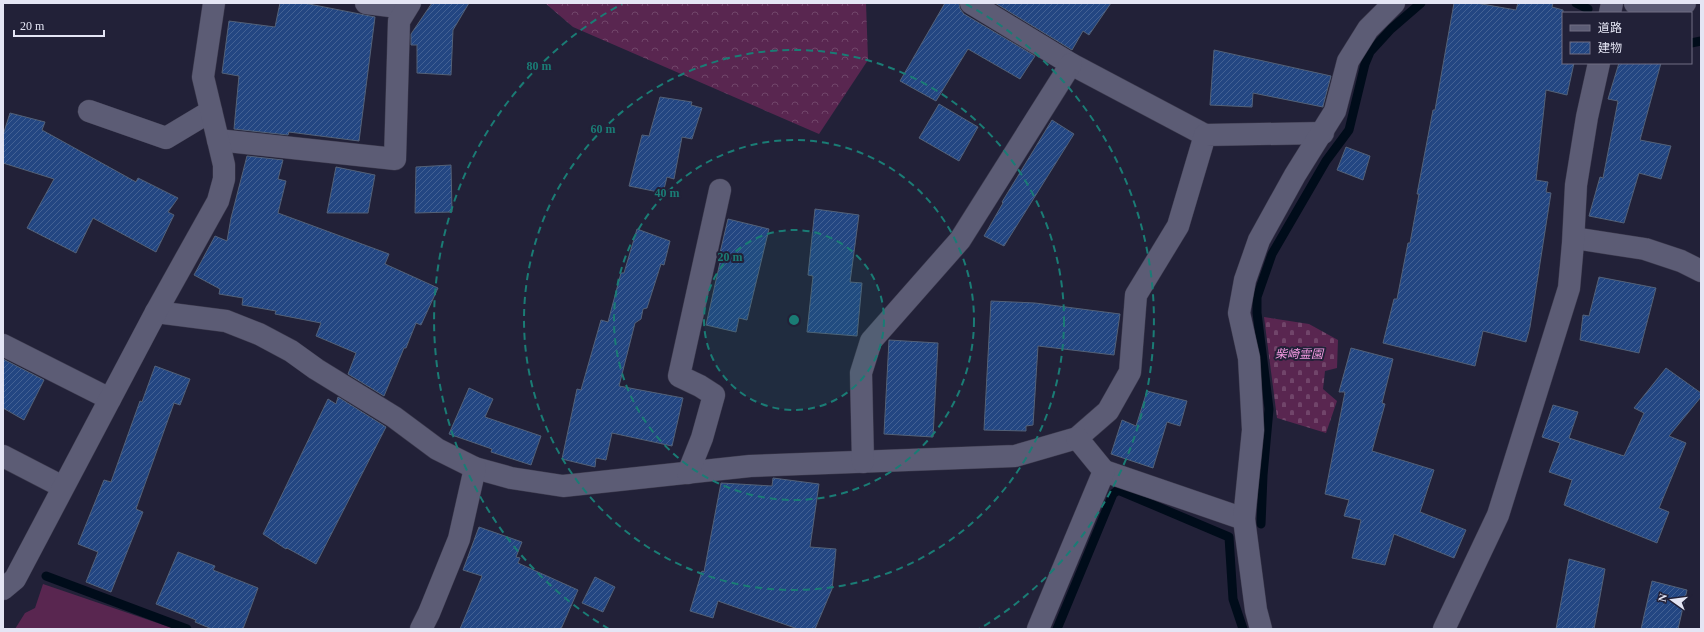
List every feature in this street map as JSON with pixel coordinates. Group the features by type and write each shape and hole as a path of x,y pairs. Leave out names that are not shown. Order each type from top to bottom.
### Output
{"street":[{"path":"3,589 15,579 156,312 218,201 224,179 224,165 203,77 214,3"},
{"path":"218,140 395,159 400,21 408,6 366,3"},
{"path":"971,3 1071,64 1205,135 1323,133"},
{"path":"1261,629 1256,610 1244,519 1253,430 1249,358 1239,313 1244,280 1259,240 1295,175 1323,133 1335,111 1348,61 1368,29 1394,3"},
{"path":"1635,3 1648,7 1685,3"},
{"path":"863,462 861,373 871,341 960,240 1071,64"},
{"path":"1444,629 1498,515 1569,288 1574,238 1576,185 1587,117 1599,64"},
{"path":"89,111 166,138 211,111"},
{"path":"156,312 226,321 259,334 292,351 316,368 394,417 437,449 475,468 511,478 563,486 750,466 1015,456 1076,438 1108,411 1130,372 1136,295 1178,226 1205,135"},
{"path":"688,473 702,438 714,395 679,376 720,190"},
{"path":"1574,238 1644,249 1681,261 1701,271"},
{"path":"3,345 110,399"},
{"path":"1076,438 1104,471 1244,519"},
{"path":"3,456 63,487"},
{"path":"421,629 429,613 459,538 475,468"},
{"path":"1038,629 1104,471"}],"green space":[{"path":"545,3 866,3 868,60 819,134 573,27"},
{"name":"柴崎霊園","path":"1264,317 1309,324 1338,340 1337,368 1325,371 1323,389 1337,401 1326,433 1277,418"},
{"path":"43,584 175,629 15,629 25,613 35,608"}],"building":[{"path":"280,3 304,3 375,17 359,141 289,132 288,135 234,129 239,76 222,73 229,21 275,27"},
{"path":"432,3 469,3 453,30 451,75 417,73 417,45 411,45 411,34"},
{"path":"945,3 959,3 960,9 964,14 1035,56 1020,79 968,49 936,101 900,81"},
{"path":"995,3 1111,3 1089,35 1083,31 1072,50"},
{"path":"1454,3 1476,3 1516,10 1518,3 1553,3 1552,7 1563,10 1562,64 1574,64 1567,95 1546,90 1536,180 1548,182 1546,192 1551,193 1530,327 1526,342 1483,331 1475,366 1383,343 1394,299 1397,299 1408,243 1410,243 1419,194 1417,194 1433,110 1435,110"},
{"path":"1214,50 1331,76 1323,107 1253,93 1252,107 1210,105"},
{"path":"1619,64 1661,64 1640,140 1671,146 1661,179 1639,173 1624,223 1589,216 1600,177 1603,178 1618,101 1608,99"},
{"path":"660,97 692,102 691,105 702,108 692,139 682,137 674,179 667,177 663,193 629,186 642,135 649,136"},
{"path":"939,104 978,127 959,161 919,138"},
{"path":"10,113 45,122 42,130 136,182 138,178 178,198 168,212 174,215 156,252 93,218 76,253 27,228 54,179 3,163 3,135"},
{"path":"1052,120 1074,134 1004,246 984,236 1003,203 1002,202"},
{"path":"1346,147 1370,156 1363,180 1337,170"},
{"path":"247,156 283,160 278,179 286,181 278,213 389,254 385,264 438,288 421,325 416,323 384,396 348,374 356,353 316,336 321,323 275,314 276,311 242,305 243,298 219,294 220,289 194,275 215,236 227,241 231,218"},
{"path":"451,165 452,212 415,213 416,167"},
{"path":"336,167 375,175 368,213 327,213"},
{"path":"815,209 859,215 850,282 862,283 857,336 807,332 813,276 808,275"},
{"path":"728,219 769,229 747,320 739,318 736,332 706,325"},
{"path":"637,229 670,241 664,265 661,264 647,308 643,309 641,319 635,323 619,386 683,398 672,446 612,433 606,460 596,458 595,467 562,459 577,389 581,390 601,320 608,322 621,273 624,273"},
{"path":"1599,277 1656,288 1639,353 1580,340 1583,315 1589,316"},
{"path":"991,301 1035,303 1120,314 1114,355 1038,346 1033,425 1026,426 1026,431 984,430"},
{"path":"889,340 938,343 933,437 884,434"},
{"path":"1351,348 1393,359 1382,403 1385,404 1372,451 1434,470 1420,512 1466,530 1454,558 1394,534 1385,565 1352,558 1361,520 1344,516 1349,500 1325,494 1345,392 1339,392"},
{"path":"3,359 44,380 24,420 3,408"},
{"path":"155,366 190,379 180,405 174,403 136,509 143,512 111,592 86,582 98,552 78,544 104,480 111,482 140,401 142,402"},
{"path":"1666,368 1701,393 1701,397 1669,436 1686,443 1659,508 1669,512 1657,543 1564,505 1572,480 1549,472 1560,443 1542,437 1553,405 1578,412 1569,438 1624,456 1644,413 1634,408"},
{"path":"469,388 493,399 485,417 541,436 531,465 491,452 492,449 449,434"},
{"path":"1147,391 1187,401 1180,426 1167,422 1153,468 1111,454 1122,420 1136,426"},
{"path":"338,397 386,427 316,564 287,548 286,549 263,534 328,399 336,404"},
{"path":"773,478 819,484 810,547 836,549 832,589 815,629 798,629 718,601 713,618 690,611 702,571 704,572 721,483 772,486"},
{"path":"479,527 522,542 516,557 520,558 518,563 578,590 561,629 460,629 482,576 463,570"},
{"path":"178,552 215,566 213,570 258,588 243,629 212,629 195,622 196,620 156,604"},
{"path":"1569,559 1605,569 1594,629 1556,629"},
{"path":"595,577 615,587 603,612 582,603"},
{"path":"1652,581 1687,590 1678,629 1641,629"}],"waterway":[{"path":"1261,524 1263,475 1269,409 1257,313 1257,297 1272,254 1326,161 1349,130 1365,64 1370,52 1391,29 1421,3"},
{"path":"1576,3 1588,9"},
{"path":"1692,43 1701,41"},
{"path":"1057,629 1113,494 1118,490 1229,537 1233,599 1243,629"},
{"path":"46,576 187,629"}]}
